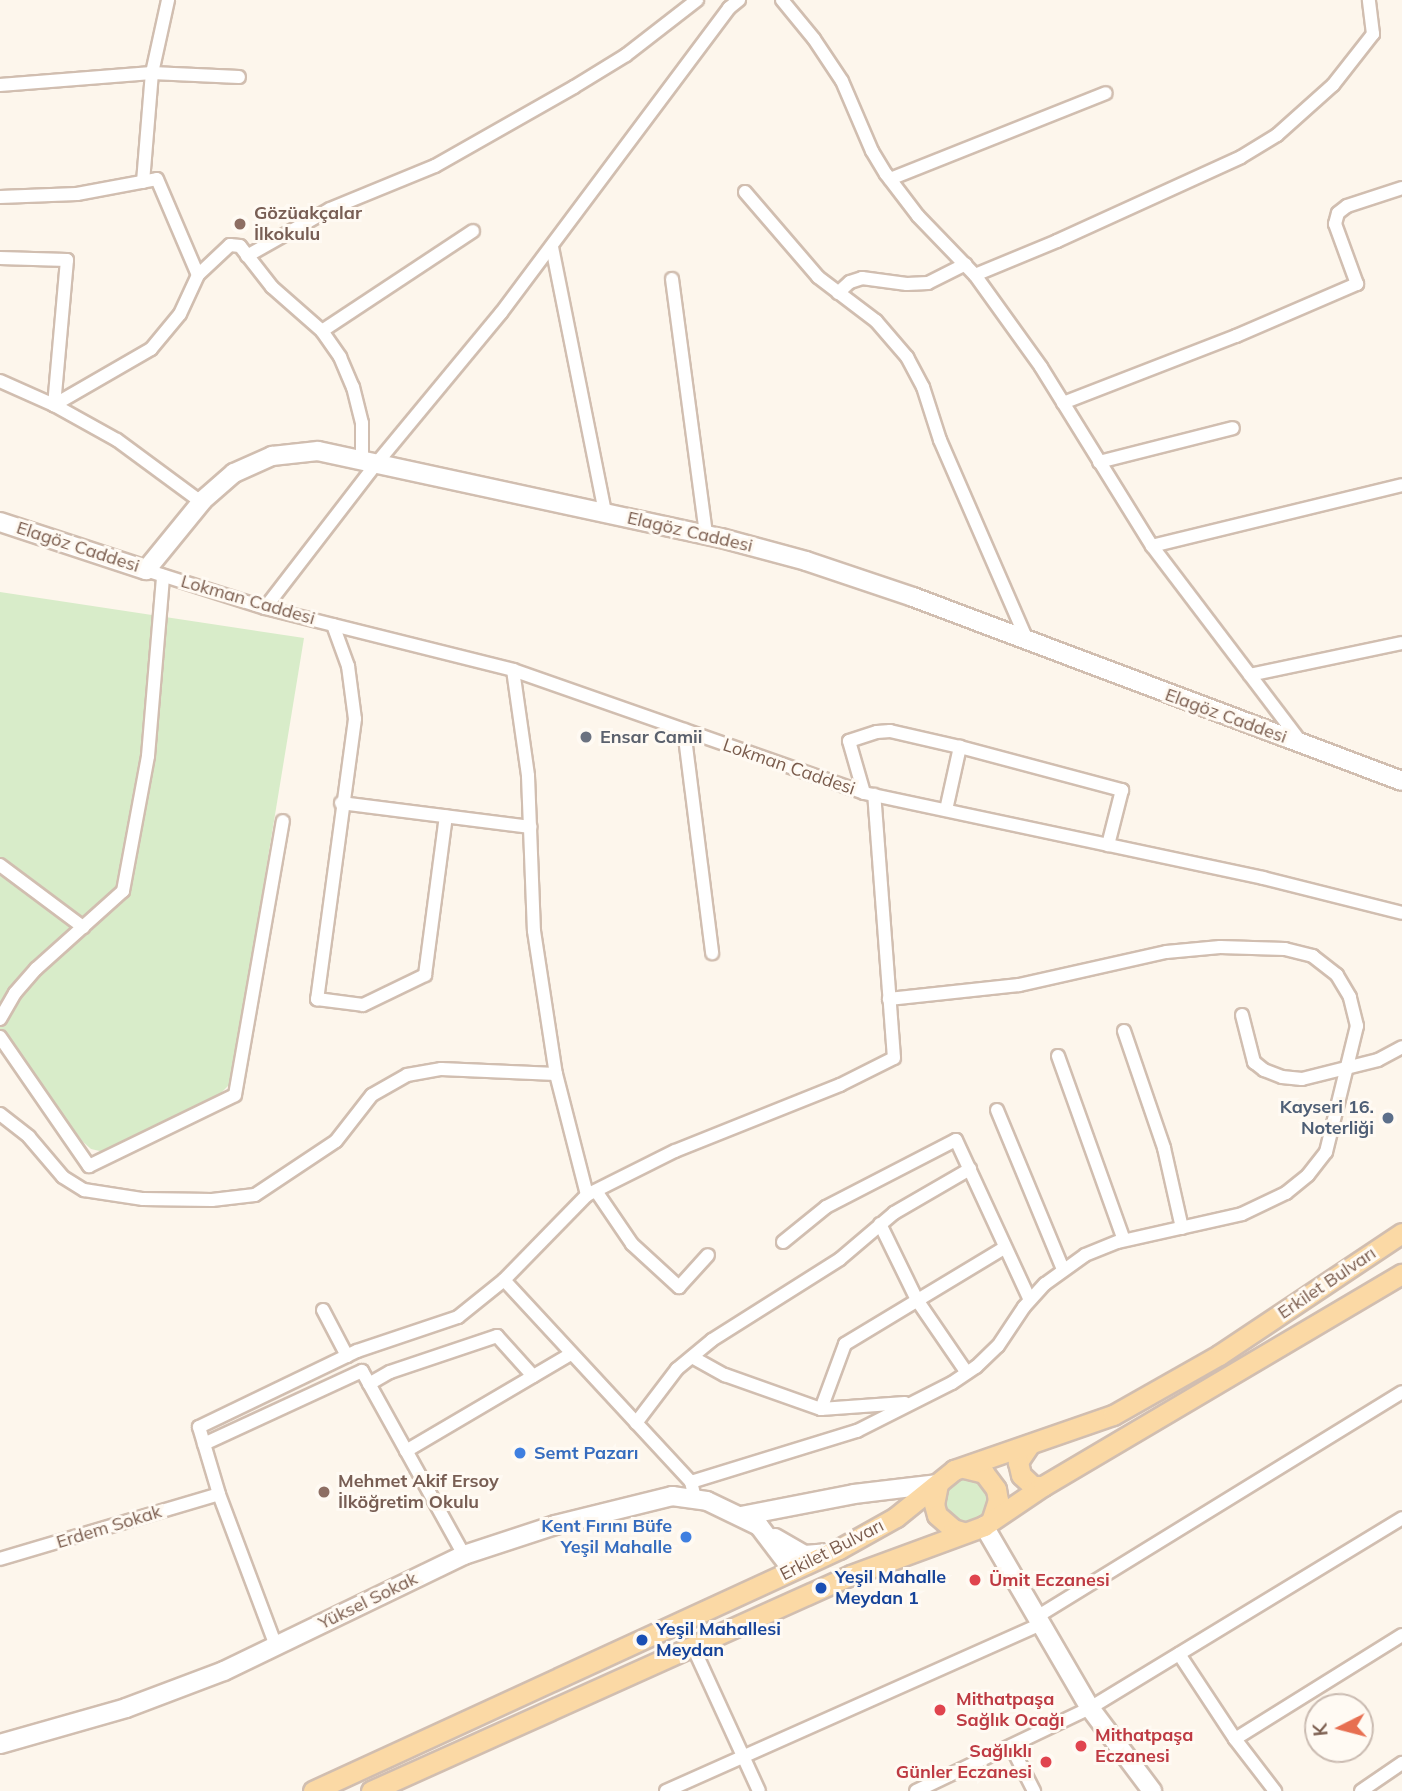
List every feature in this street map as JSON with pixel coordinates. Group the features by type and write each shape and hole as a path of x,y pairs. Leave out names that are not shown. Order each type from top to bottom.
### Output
{"main road":[{"name":"Erkilet Bulvarı","path":"313,1791 839,1549 896,1517 954,1470 1125,1409 1219,1355 1402,1233"},
{"name":"Erkilet Bulvarı","path":"371,1791 851,1575 988,1523 1044,1486 1402,1274"},
{"path":"1030,1444 1018,1462 1021,1475 1033,1486 1044,1486"},
{"path":"964,1468 984,1473 996,1489 998,1500 988,1523"},
{"path":"938,1483 934,1504 937,1515 953,1529 963,1532"}],"street":[{"path":"143,182 152,72 168,0"},
{"path":"247,256 330,209 435,166 574,87 626,55 697,0"},
{"path":"782,0 828,60 853,104 872,151 890,179 918,216 975,275 1063,403 1152,546 1303,744"},
{"path":"975,275 1057,242 1241,157 1277,135 1315,103 1373,34 1369,0"},
{"path":"265,608 369,462 552,247 731,3"},
{"path":"0,85 152,72 239,77"},
{"path":"890,179 1106,93"},
{"path":"0,197 77,194 157,179 198,275"},
{"path":"1063,403 1236,336 1357,284 1335,224 1338,213 1348,206 1402,188"},
{"path":"745,192 805,263 838,293 876,321 898,345 915,370 930,404 940,440 1028,642"},
{"path":"322,331 473,231"},
{"path":"54,405 150,349 180,314 198,275 230,245 240,246 272,286 322,331 340,357 353,387 369,462"},
{"path":"552,247 606,513"},
{"path":"0,258 67,260 54,405"},
{"path":"838,293 850,282 868,278 907,285 928,283 966,264"},
{"path":"672,279 706,535"},
{"path":"0,381 54,405 137,453 201,502"},
{"path":"1099,461 1233,428"},
{"name":"Elagöz Caddesi","path":"0,522 155,573 201,502 234,473 272,456 318,451 706,535 860,578 1402,781"},
{"path":"1152,546 1402,485"},
{"path":"0,1019 25,981 123,891 148,756 155,573"},
{"name":"Lokman Caddesi","path":"155,573 265,608 513,670 869,794 1263,878 1402,913"},
{"path":"333,625 348,666 355,719 341,803 317,999 363,1005 425,975 446,816"},
{"path":"1250,675 1402,643"},
{"path":"513,670 528,776 534,931 556,1074 592,1193 632,1244 679,1287 708,1255"},
{"path":"684,730 712,953"},
{"path":"276,1646 219,1494 199,1427 347,1356 458,1317 504,1280 592,1193 675,1151 840,1085 894,1058 869,794 849,741 877,732 890,732 960,747 1122,790 1108,845"},
{"path":"946,810 960,747"},
{"path":"341,803 530,827"},
{"path":"0,1037 89,1166 235,1095 283,821"},
{"path":"0,865 83,928"},
{"path":"504,1280 636,1423 693,1490 857,1431 967,1373 998,1346 1030,1300 1063,1269 1085,1255 1124,1240 1223,1219 1260,1207 1286,1193 1308,1175 1325,1152 1357,1026 1346,989 1321,961 1294,950 1220,947 1166,952 1019,985 889,999"},
{"path":"1242,1015 1254,1062 1264,1070 1282,1077 1301,1079 1378,1060 1402,1046"},
{"path":"1124,1031 1164,1148 1182,1228"},
{"path":"1058,1056 1124,1240"},
{"path":"0,1114 29,1137 63,1177 84,1190 143,1199 212,1200 255,1195 337,1141 372,1095 407,1075 441,1069 556,1074"},
{"path":"997,1110 1063,1269"},
{"path":"783,1242 826,1207 956,1140 1030,1300"},
{"path":"636,1423 677,1369 712,1340 840,1259 894,1213 970,1169"},
{"path":"880,1224 917,1300 967,1373"},
{"path":"821,1409 845,1343 1004,1248"},
{"path":"323,1310 347,1356"},
{"path":"369,1384 390,1372 497,1336 533,1376"},
{"path":"406,1451 571,1354"},
{"path":"692,1357 725,1376 821,1409 912,1403"},
{"path":"204,1444 362,1371 464,1555"},
{"path":"666,1791 744,1758 1037,1621 1402,1392"},
{"path":"741,1516 854,1494 938,1483"},
{"name":"Yüksel Sokak","path":"0,1744 76,1724 163,1695 276,1646 464,1555 555,1525 693,1490 759,1526 793,1570"},
{"name":"Erdem Sokak","path":"0,1559 219,1494"},
{"path":"916,1791 1090,1708 1402,1518"},
{"path":"988,1523 1037,1621 1090,1708 1152,1791"},
{"path":"759,1526 805,1555 839,1549"},
{"path":"1235,1739 1402,1635"},
{"path":"693,1647 759,1791"},
{"path":"1179,1654 1235,1739 1275,1791"},
{"path":"1011,1745 1034,1791"},
{"path":"1361,1791 1402,1763"}],"green space":[{"path":"0,592 304,638 231,1083 216,1098 104,1152 91,1149 83,1142 0,1030"},
{"path":"966,1476 983,1483 990,1500 983,1517 966,1524 949,1517 942,1500 949,1483"}],"place":[{"name":"Gözüakçalar İlkokulu","path":"240,224"},
{"name":"Ensar Camii","path":"586,737"},
{"name":"Kayseri 16. Noterliği","path":"1388,1118"},
{"name":"Semt Pazarı","path":"520,1453"},
{"name":"Mehmet Akif Ersoy İlköğretim Okulu","path":"324,1492"},
{"name":"Kent Fırını Büfe Yeşil Mahalle","path":"686,1537"},
{"name":"Ümit Eczanesi","path":"975,1580"},
{"name":"Yeşil Mahalle Meydan 1","path":"821,1588"},
{"name":"Yeşil Mahallesi Meydan","path":"642,1640"},
{"name":"Mithatpaşa Sağlık Ocağı","path":"940,1710"},
{"name":"Mithatpaşa Eczanesi","path":"1081,1746"},
{"name":"Sağlıklı Günler Eczanesi","path":"1046,1762"}]}
